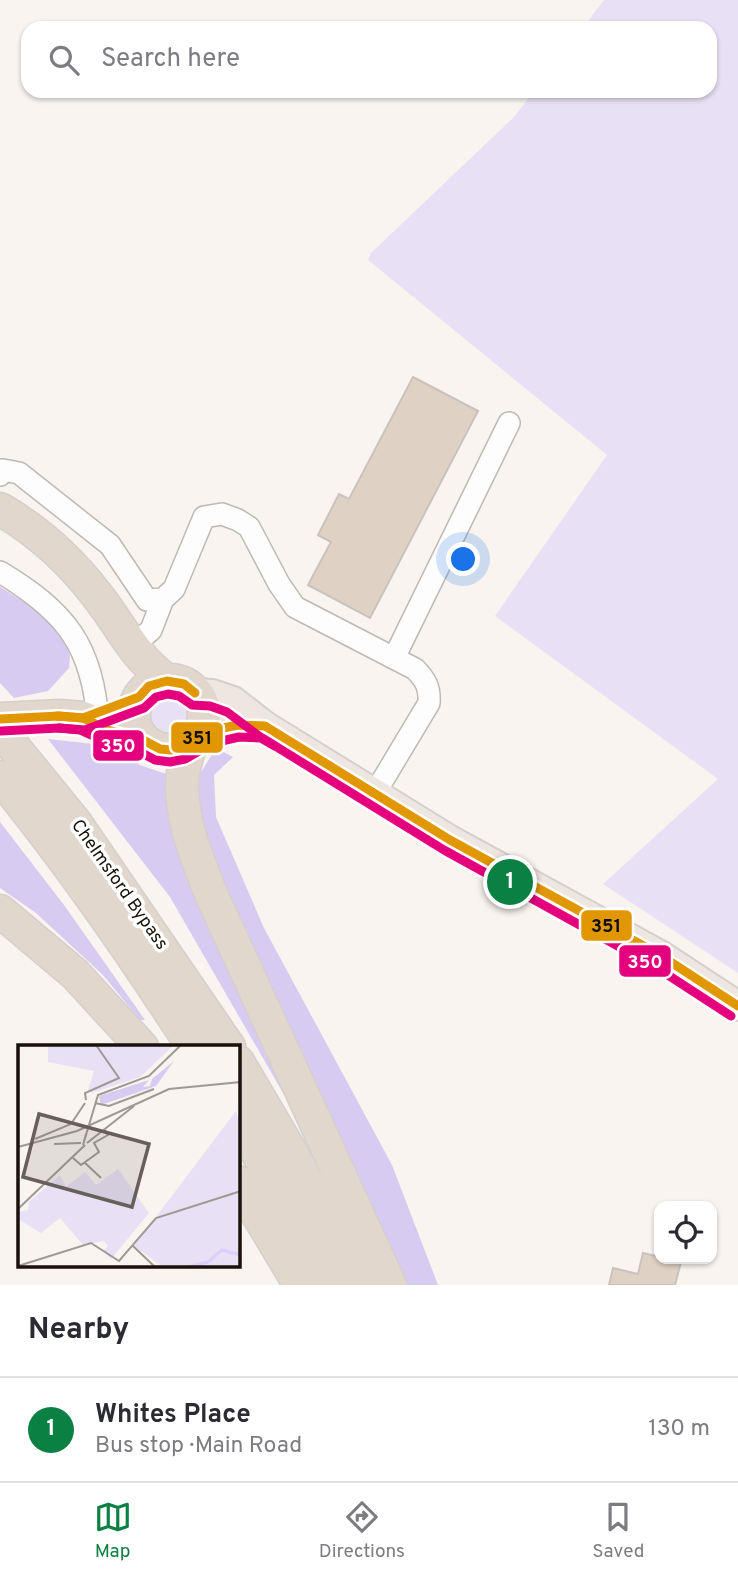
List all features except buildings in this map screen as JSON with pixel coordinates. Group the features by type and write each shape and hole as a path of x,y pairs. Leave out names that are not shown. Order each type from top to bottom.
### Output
{"highway":[{"path":"0,509 55,548 97,595 143,661 200,700 204,717 184,769 182,789 188,828 199,862 212,897 390,1285"},
{"path":"93,718 139,697 149,686 181,687"},
{"path":"139,697 134,717 145,741"},
{"path":"0,719 59,716 93,718 160,749 180,748 194,739"},
{"name":"Chelmsford Bypass","path":"0,730 37,772 75,822 228,1045"},
{"name":"Chelmsford Bypass","path":"0,778 40,826 130,950 192,1045"},
{"path":"0,911 75,974 140,1045"},
{"path":"240,1065 291,1152 357,1275"},
{"path":"240,1121 328,1285"},
{"path":"240,1185 300,1285"}],"main road":[{"path":"181,687 233,701 265,726 450,840 660,956 738,1006"},
{"path":"194,739 208,731 230,726 265,726"}],"lane":[{"path":"394,658 509,423"},
{"path":"0,475 3,470 19,473 110,545 147,600 163,599"},
{"path":"131,647 150,630 163,599 174,589 204,517 222,514 238,520 249,527 279,584 295,607 415,669 425,679 430,692 429,703 375,793"},
{"path":"0,572 33,592 64,621 90,671 93,718"}],"shaded area":[{"path":"604,0 738,0 738,973 603,884 718,779 495,616 607,455 368,260 371,253 514,117 529,98 717,98 717,21 588,21"},
{"path":"0,587 34,608 63,636 70,655 69,668 48,691 14,698 0,683"},
{"path":"169,694 184,701 191,716 184,731 169,738 154,731 147,716 154,701"},
{"path":"48,739 112,746 140,765 169,775 196,780 216,748 233,757 214,775 216,817 264,928 392,1165 438,1285 402,1285 305,1131 170,897"},
{"path":"0,822 64,905 145,1020 140,1020 103,975 36,913 0,888"}],"transit line":[{"name":"351","path":"57,716 83,718 139,697 149,686 167,681 184,684 195,693"},
{"name":"350","path":"1,731 59,728 85,730 144,708 156,697 168,694 179,696 192,705 210,706 227,712 259,736 444,850 654,966 731,1016"},
{"name":"351","path":"0,719 59,716 83,718 160,749 171,750 180,748 208,731 238,725 265,726 450,840 660,955 738,1006"},
{"name":"350","path":"59,728 80,730 155,760 170,762 185,759 213,743 239,737 261,738 275,746"}],"place":[{"name":"Whites Place","path":"510,882"}]}
